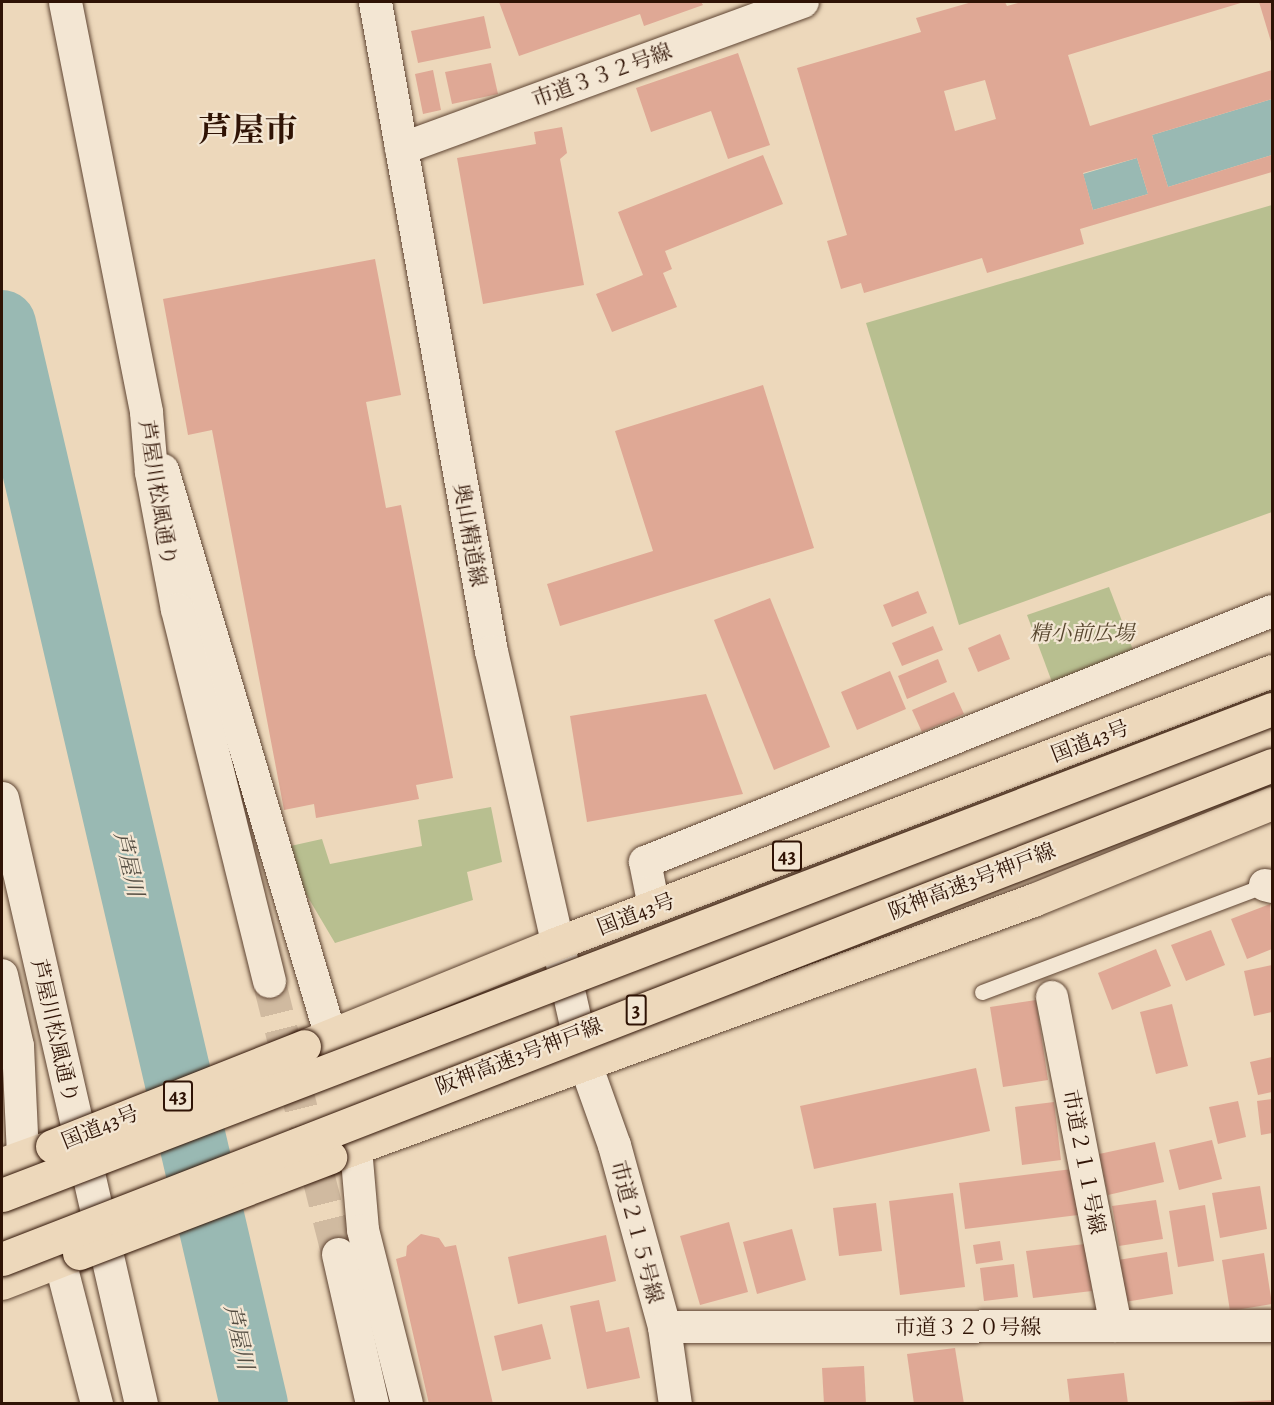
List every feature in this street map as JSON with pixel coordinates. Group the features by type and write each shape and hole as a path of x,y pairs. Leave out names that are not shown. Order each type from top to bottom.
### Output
{"highway":[{"name":"国道43号","path":"25,1156 318,1042 555,944 1272,671"},
{"path":"2,1195 1272,709"},
{"name":"阪神高速3号神戸線","path":"2,1258 1272,765"},
{"path":"2,1283 343,1153 1033,900 1272,803"}],"street":[{"name":"芦屋川松風通り","path":"65,2 146,412 152,472 177,609 269,981"},
{"name":"奥山精道線","path":"375,2 491,651 555,944 585,1064"},
{"name":"市道３３２号線","path":"401,149 803,2"},
{"path":"146,412 318,1042"},
{"path":"654,907 645,862 1272,611"},
{"name":"芦屋川松風通り","path":"2,798 141,1404"},
{"path":"2,975 18,1047 25,1156"},
{"name":"市道２１１号線","path":"1052,997 1116,1326"},
{"name":"市道２１５号線","path":"585,1064 614,1145 664,1327 675,1404"},
{"path":"343,1153 407,1404"},
{"path":"338,1254 372,1404"},
{"path":"70,1257 97,1404"},
{"name":"市道３２０号線","path":"664,1327 1272,1326"}],"lane":[{"path":"982,992 1269,886"}],"green space":[{"path":"1272,205 1272,512 959,625 866,323"},
{"name":"精小前広場","path":"1109,587 1133,650 1052,682 1027,615"},
{"path":"491,807 502,862 467,872 473,900 335,943 293,872 286,847 322,839 330,864 422,846 418,820"}],"water":[{"path":"1272,99 1272,155 1168,187 1152,135"},
{"path":"1137,158 1148,194 1093,210 1083,174"}],"building":[{"path":"499,2 701,2 703,5 644,26 640,14 519,56"},
{"path":"972,2 1005,2 1007,6 1022,2 1244,2 1068,55 1090,126 1272,70 1272,99 1152,135 1168,187 1272,155 1272,172 1080,229 1084,244 987,273 982,258 864,293 861,283 841,289 827,241 847,235 797,68 921,32 916,18","holes":["985,80 996,119 955,131 944,91","1137,158 1148,194 1093,210 1083,173"]},
{"path":"1259,2 1272,2 1272,45"},
{"path":"484,16 491,48 418,63 411,31"},
{"path":"738,53 770,145 728,159 711,111 651,132 636,88"},
{"path":"491,63 498,94 452,104 445,72"},
{"path":"433,70 441,110 423,114 415,74"},
{"path":"562,127 567,153 560,159 584,285 483,304 457,158 536,144 534,132"},
{"path":"763,155 783,204 665,251 672,269 663,273 677,307 612,332 596,294 643,275 618,212"},
{"path":"375,259 401,395 366,402 386,508 401,505 453,778 416,785 419,799 316,818 314,804 284,810 212,430 188,435 163,299"},
{"path":"763,385 814,548 560,626 547,584 653,551 615,431"},
{"path":"918,591 927,613 892,627 883,605"},
{"path":"770,598 830,747 774,770 714,620"},
{"path":"933,626 943,650 902,666 892,643"},
{"path":"1000,634 1010,659 978,672 968,648"},
{"path":"938,659 947,682 907,699 898,676"},
{"path":"890,671 906,709 857,730 841,692"},
{"path":"954,692 964,714 922,732 912,710"},
{"path":"706,694 743,794 587,822 570,716"},
{"path":"1270,904 1272,949 1247,959 1231,919"},
{"path":"1211,930 1225,965 1186,981 1171,945"},
{"path":"1156,949 1171,986 1112,1010 1098,973"},
{"path":"1272,965 1272,1012 1254,1016 1244,971"},
{"path":"1036,1000 1048,1080 1003,1087 990,1007"},
{"path":"1172,1004 1188,1066 1156,1074 1140,1012"},
{"path":"1272,1057 1272,1092 1258,1095 1250,1062"},
{"path":"976,1068 990,1131 814,1169 800,1106"},
{"path":"1272,1099 1272,1133 1261,1135 1257,1101"},
{"path":"1238,1101 1246,1137 1218,1144 1209,1107"},
{"path":"1054,1102 1061,1160 1022,1165 1015,1107"},
{"path":"1212,1140 1222,1179 1179,1190 1169,1150"},
{"path":"1155,1142 1164,1182 1108,1195 1099,1154"},
{"path":"1072,1169 1078,1215 965,1229 959,1183"},
{"path":"1260,1186 1267,1229 1220,1238 1212,1193"},
{"path":"953,1193 965,1287 900,1295 889,1201"},
{"path":"1156,1200 1163,1239 1119,1246 1112,1206"},
{"path":"876,1203 882,1251 839,1256 833,1208"},
{"path":"1205,1205 1214,1261 1178,1267 1169,1211"},
{"path":"729,1222 748,1292 700,1305 680,1236"},
{"path":"792,1229 806,1280 757,1294 743,1242"},
{"path":"421,1234 439,1238 445,1247 456,1245 493,1404 429,1404 396,1259 406,1256 407,1246"},
{"path":"606,1235 616,1281 518,1304 508,1257"},
{"path":"1000,1241 1003,1260 976,1264 973,1245"},
{"path":"1085,1244 1092,1291 1033,1298 1026,1251"},
{"path":"1167,1252 1173,1294 1125,1302 1118,1260"},
{"path":"1264,1253 1272,1304 1230,1311 1222,1260"},
{"path":"1014,1264 1018,1297 984,1301 980,1268"},
{"path":"599,1300 606,1332 629,1327 640,1378 587,1389 570,1306"},
{"path":"542,1324 551,1359 502,1371 494,1336"},
{"path":"955,1348 964,1404 914,1404 907,1354"},
{"path":"864,1366 866,1404 824,1404 822,1368"},
{"path":"1124,1373 1128,1404 1070,1404 1067,1379"},
{"path":"1272,1400 1272,1404 1229,1404 1229,1402"}],"waterway":[{"name":"芦屋川","path":"2,324 254,1404"}],"tunnel":[{"path":"269,981 338,1254"}],"district":[{"name":"芦屋市","path":"248,130"}]}
